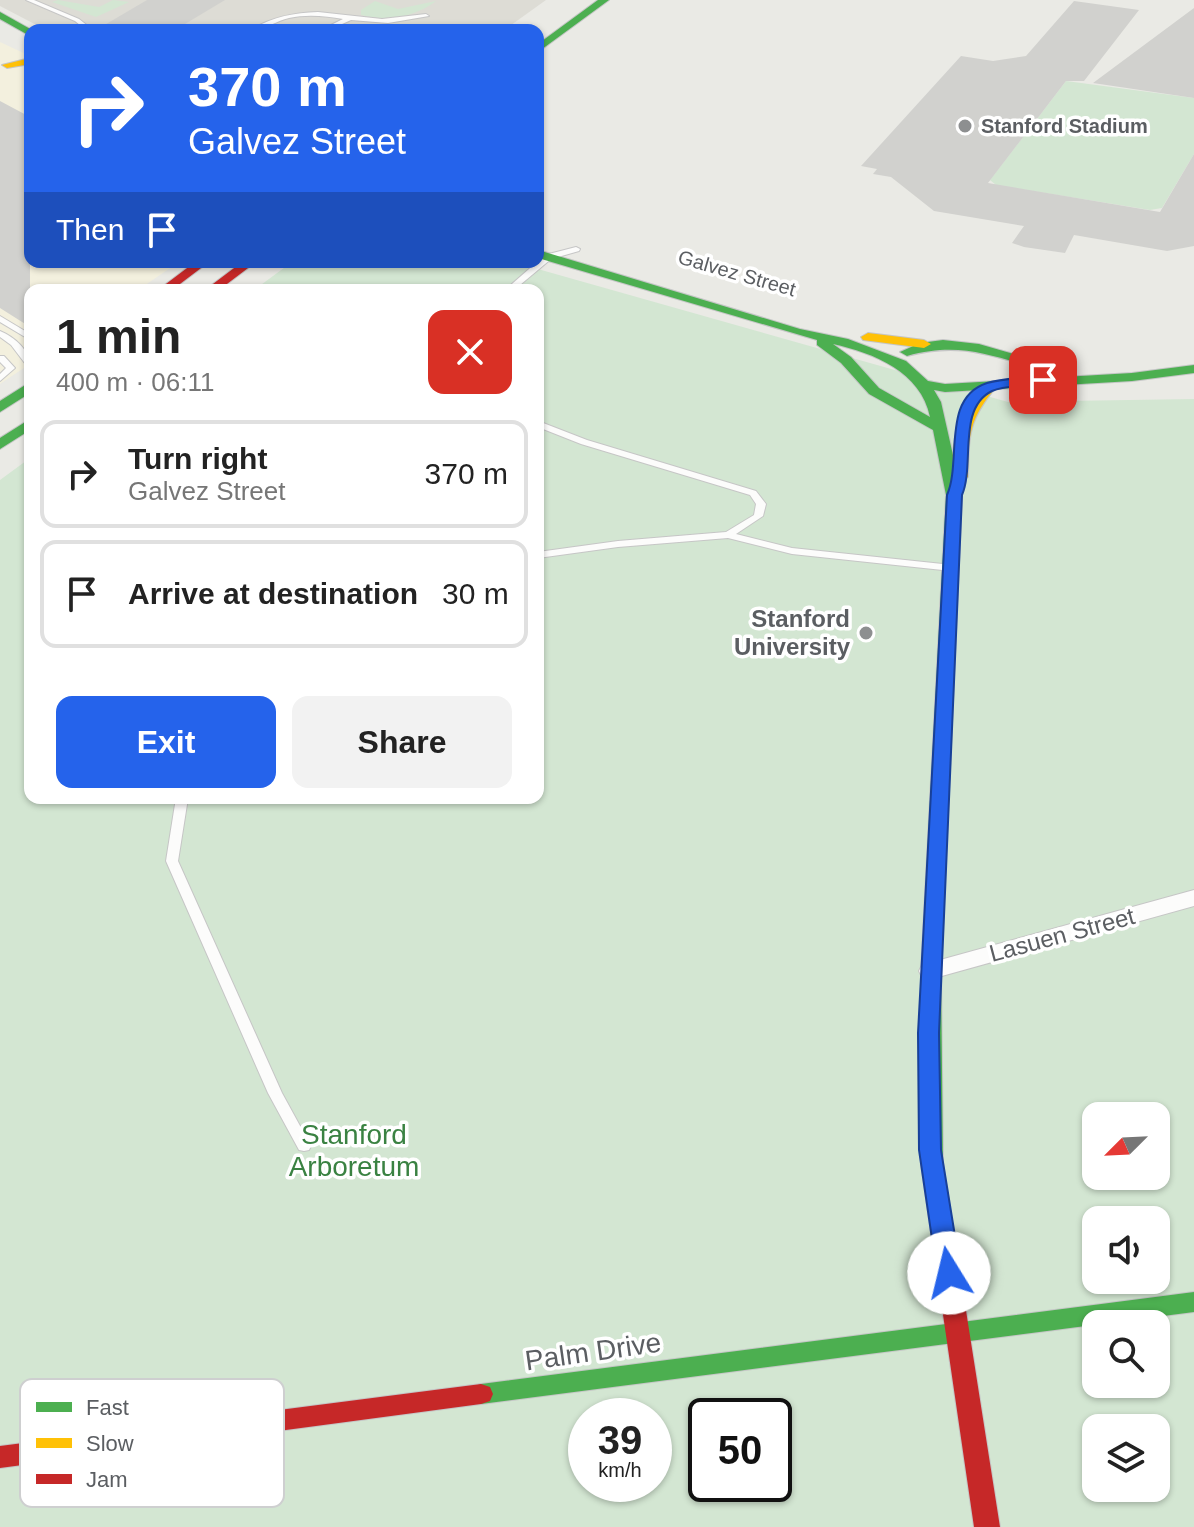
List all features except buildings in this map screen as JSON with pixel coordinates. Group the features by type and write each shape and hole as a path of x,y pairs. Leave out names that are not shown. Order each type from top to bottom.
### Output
{"main road":[{"path":"544,45 604,0"},
{"path":"0,15 24,29"},
{"path":"7,65 24,62"},
{"name":"Galvez Street","path":"544,240 817,319 859,335 924,344 976,346 1005,358"},
{"name":"Galvez Street","path":"544,255 797,332 843,342 901,364"},
{"path":"172,284 195,268"},
{"path":"219,284 242,268"},
{"path":"817,319 988,334 1103,369"},
{"path":"797,332 833,349 874,391 938,427"},
{"path":"924,344 905,353 901,364 924,384 956,389 1132,377 1188,370"},
{"path":"954,495 961,481 966,409 975,396 1009,375 1005,358 1042,367 1188,370"},
{"path":"924,384 934,402 954,495 953,568 931,971 930,1150 987,1527"},
{"path":"0,408 24,390"},
{"path":"0,445 24,427"},
{"name":"Palm Drive","path":"284,1420 1194,1302"},
{"name":"Palm Drive","path":"0,1457 20,1454"}],"street":[{"name":"Lasuen Street","path":"931,971 1194,898"}],"lane":[{"path":"29,0 82,24"},
{"path":"264,24 300,13 387,21 426,16"},
{"path":"337,24 352,17"},
{"path":"544,255 576,249"},
{"path":"515,284 530,268"},
{"path":"0,318 24,334"},
{"path":"0,333 14,343 24,356"},
{"path":"1,358 11,368"},
{"path":"0,378 11,368 24,365"},
{"path":"544,426 584,442 753,493 761,504 758,516 728,535"},
{"path":"544,554 618,544 728,535 792,551 953,568"},
{"path":"181,804 172,861 275,1093 304,1146"}],"shaded area":[{"path":"0,0 546,0 512,24 34,24 0,6"},
{"path":"0,42 24,53 24,268 170,268 147,284 24,284 24,368 0,384"}],"green space":[{"path":"58,0 99,7 113,0 129,2 96,17 52,2"},
{"path":"375,1 398,9 436,1 400,17 361,15 361,10"},
{"path":"1066,81 1194,98 1194,154 1162,208 1150,210 996,185 990,180"},
{"name":"Stanford Arboretum","path":"284,268 534,268 1008,402 1194,399 1194,1527 0,1527 0,480 24,462 24,804 544,804 544,284 262,284"}],"traffic: fast":[{"path":"544,45 604,0"},
{"path":"0,15 24,29"},
{"path":"544,256 797,332 843,342 901,364 924,384 945,388 1132,377 1194,369"},
{"path":"822,342 846,360 874,391 938,427"},
{"path":"907,352 925,346 961,345 1051,367"},
{"path":"924,384 934,402 954,495 931,971 932,1164"},
{"path":"0,408 24,390"},
{"path":"0,445 24,427"},
{"path":"481,1394 1194,1302"}],"traffic: slow":[{"path":"7,65 24,62"},
{"path":"868,337 924,344"},
{"path":"961,477 962,439 967,417 979,396 989,387"}],"traffic: jam":[{"path":"172,284 195,268"},
{"path":"219,284 242,268"},
{"path":"932,1164 987,1527"},
{"path":"284,1420 481,1394"},
{"path":"0,1457 20,1454"}],"place":[{"name":"Stanford Stadium","path":"965,126"},
{"name":"Stanford University","path":"866,633"}],"route":[{"path":"949,1273 930,1150 929,1033 954,495 961,481 965,414 971,400 989,387 1043,380"}]}
